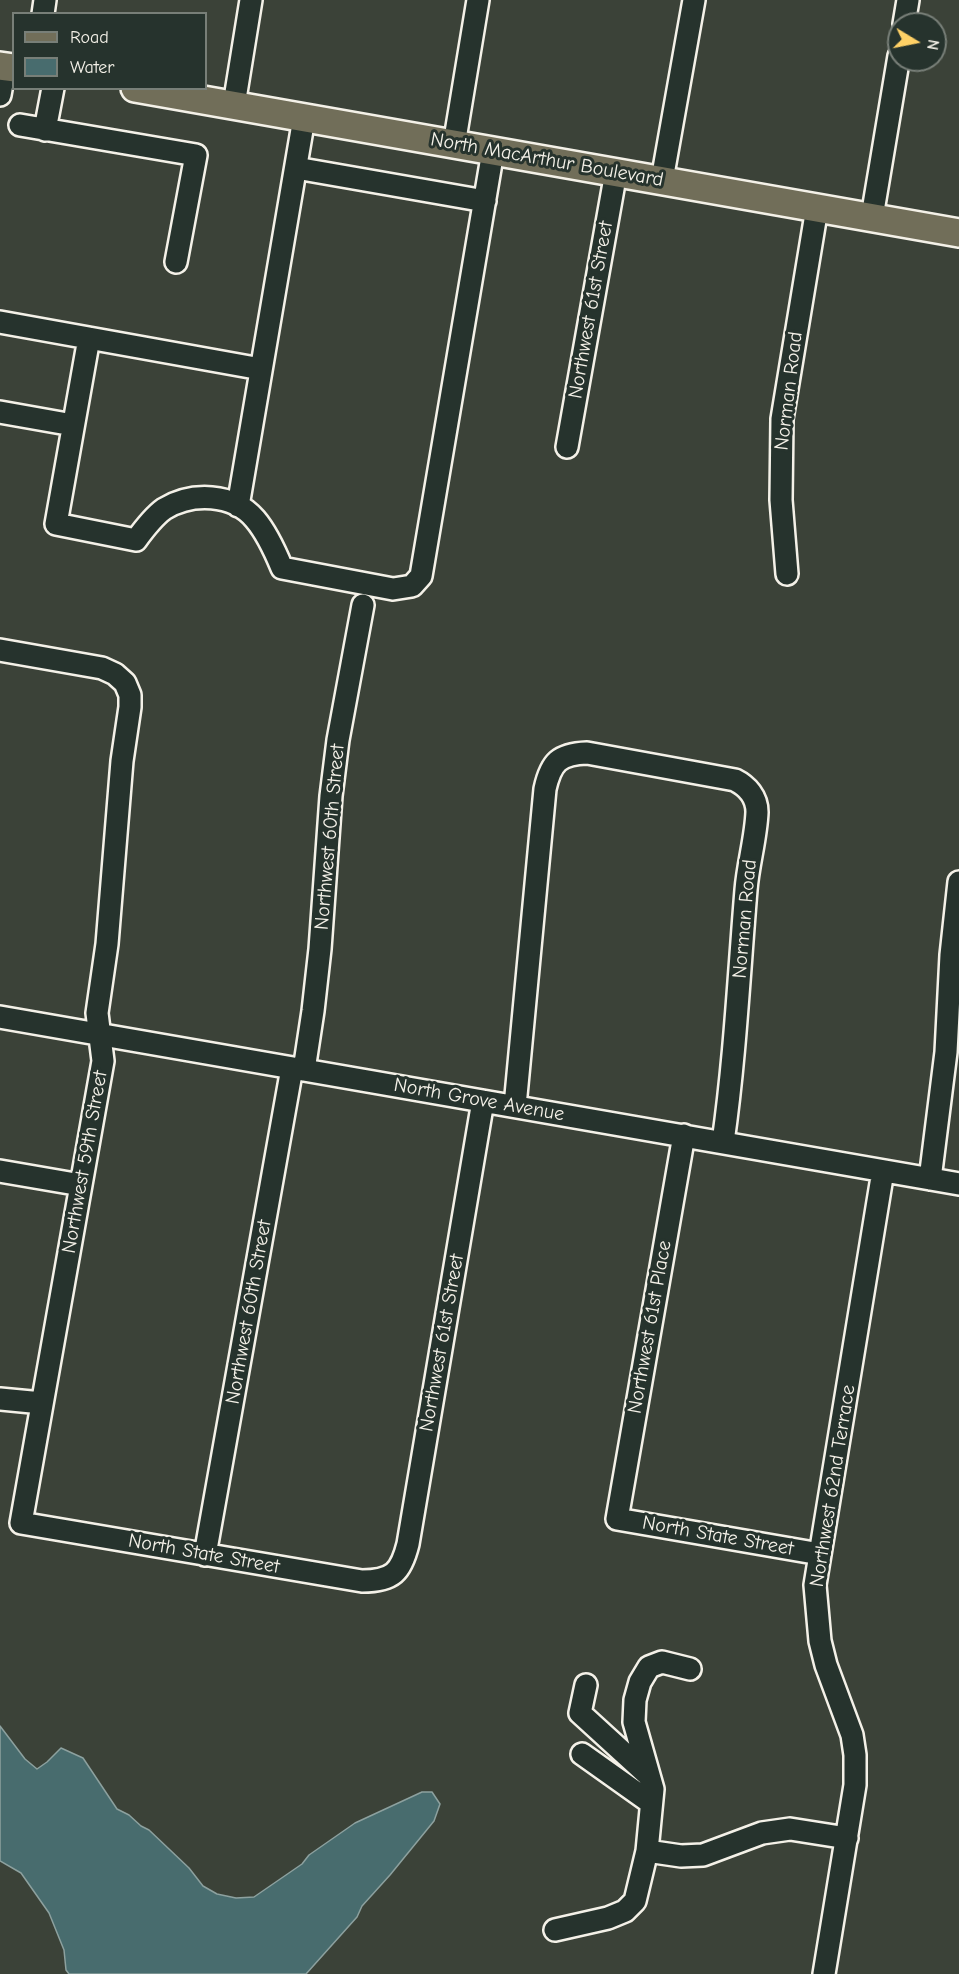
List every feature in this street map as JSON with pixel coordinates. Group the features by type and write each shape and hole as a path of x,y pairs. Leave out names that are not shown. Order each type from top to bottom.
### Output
{"main road":[{"name":"North MacArthur Boulevard","path":"147,90 959,232"}],"street":[{"path":"234,105 251,0"},
{"path":"454,144 478,0"},
{"path":"662,180 694,0"},
{"path":"0,95 6,67"},
{"path":"872,217 896,72"},
{"path":"45,129 53,90"},
{"path":"238,506 304,118"},
{"path":"20,125 196,155 176,262"},
{"path":"89,338 56,524 136,540 151,520 164,509 200,496 216,498 238,506 254,518 269,541 282,568 393,589 412,586 421,576 493,151"},
{"path":"296,168 485,201"},
{"name":"Northwest 61st Street","path":"567,447 616,172"},
{"name":"Norman Road","path":"787,574 781,500 782,419 817,208"},
{"path":"0,322 261,369"},
{"path":"0,412 74,425"},
{"name":"Northwest 60th Street","path":"205,1555 298,1069 313,1011 334,774 363,605"},
{"name":"Northwest 59th Street","path":"0,650 102,668 115,674 125,683 130,695 122,761 107,944 97,1013 103,1061 21,1523"},
{"name":"Norman Road","path":"515,1106 544,789 548,773 555,762 570,754 587,753 735,780 745,785 753,796 757,811 746,887 732,1078 723,1142"},
{"path":"930,1179 946,1052 951,955 959,882"},
{"name":"North Grove Avenue","path":"0,1017 959,1184"},
{"name":"Northwest 61st Street","path":"387,1578 399,1570 408,1544 483,1101"},
{"name":"Northwest 61st Place","path":"617,1519 684,1135"},
{"path":"0,1171 81,1185"},
{"name":"Northwest 62nd Terrace","path":"824,1974 855,1785 855,1755 852,1735 826,1665 820,1641 815,1585 884,1172"},
{"path":"0,1399 42,1403"},
{"name":"North State Street","path":"617,1519 820,1554"},
{"name":"North State Street","path":"21,1523 362,1581 387,1578"},
{"path":"555,1930 608,1918 626,1911 635,1901 647,1851 653,1789 634,1722 639,1682 649,1667 663,1662 690,1669"},
{"path":"586,1685 580,1713 649,1776"},
{"path":"582,1754 651,1803"},
{"path":"647,1851 681,1856 703,1855 776,1830 804,1831 847,1838"}],"water":[{"path":"0,1726 25,1759 37,1769 61,1748 83,1758 117,1809 149,1830 189,1868 203,1886 217,1894 236,1898 254,1897 355,1823 422,1792 432,1792 440,1804 434,1821 362,1906 357,1917 306,1974 69,1974 66,1970 64,1950 49,1913 21,1873 0,1861"}]}
